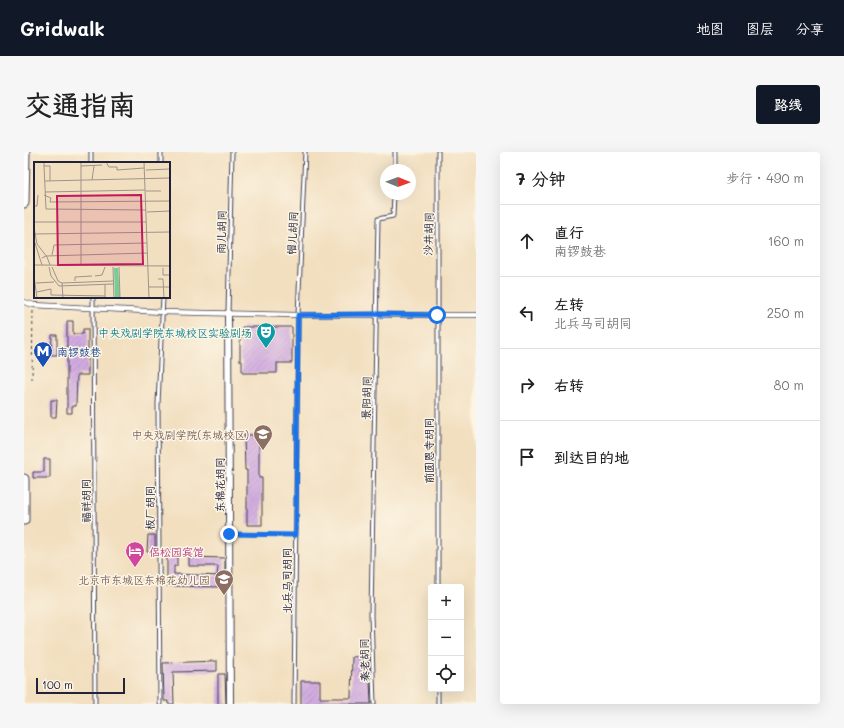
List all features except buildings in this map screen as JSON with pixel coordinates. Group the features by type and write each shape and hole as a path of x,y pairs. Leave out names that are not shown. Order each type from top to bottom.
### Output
{"main road":[{"path":"24,203 25,152"},
{"path":"24,479 24,520"}],"street":[{"path":"24,302 34,305 163,312 298,315 476,315"},
{"name":"东棉花胡同","path":"228,313 230,704"}],"lane":[{"name":"雨儿胡同","path":"228,313 232,152"},
{"name":"帽儿胡同","path":"298,315 305,152"},
{"path":"395,152 395,164"},
{"name":"沙井胡同","path":"437,315 438,152"},
{"name":"景阳胡同","path":"371,615 378,219 393,216 394,200"},
{"name":"福祥胡同","path":"93,298 95,704"},
{"name":"板厂胡同","path":"160,704 158,404 163,298"},
{"name":"北兵马司胡同","path":"294,704 298,315"},
{"name":"前圆恩寺胡同","path":"437,315 438,584"},
{"name":"秦老胡同","path":"371,615 374,704"},
{"path":"438,692 438,704"}],"path":[{"path":"32,380 34,305"},
{"path":"229,534 296,535"}],"place":[{"name":"中央戏剧学院东城校区实验剧场","path":"266,349"},
{"name":"南锣鼓巷","path":"43,368"},
{"name":"中央戏剧学院(东城校区)","path":"263,451"},
{"name":"侣松园宾馆","path":"135,568"},
{"name":"北京市东城区东棉花幼儿园","path":"224,596"}],"route":[{"path":"229,534 296,535 298,315 437,315"}]}
